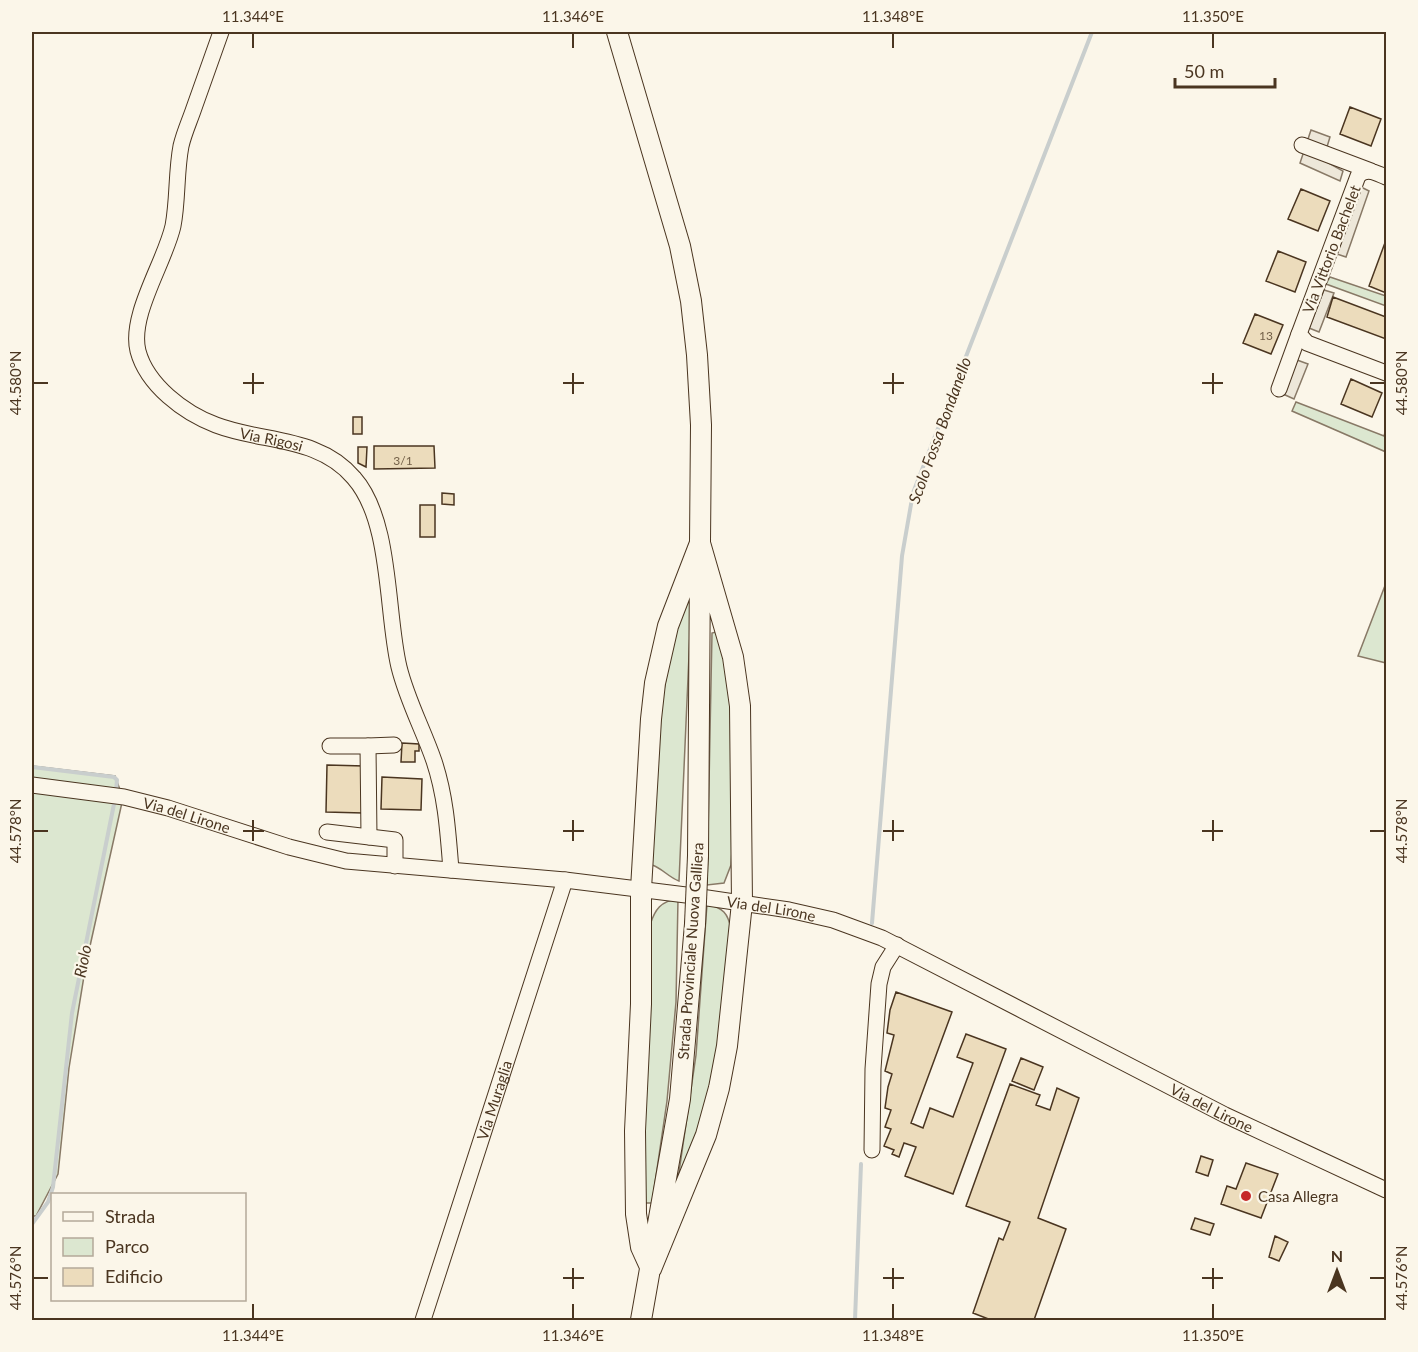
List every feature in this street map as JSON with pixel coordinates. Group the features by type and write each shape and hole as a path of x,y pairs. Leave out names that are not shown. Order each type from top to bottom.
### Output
{"main road":[{"name":"Strada Provinciale Nuova Galliera","path":"617,32 681,246 691,301 701,425 698,856 695,924 680,1099 641,1320"},
{"path":"651,1269 641,1247 636,1214 635,1131 640,1004 641,889 651,719 655,683 669,626 700,543"},
{"path":"651,1269 706,1135 719,1088 727,1046 742,903 740,706 733,657 700,543"}],"street":[{"name":"Via Rigosi","path":"220,32 181,146 173,227 142,310 138,326 138,349 150,375 166,393 190,412 217,426 308,447 339,463 356,479 373,512 381,546 389,587 398,664 407,697 434,760 441,786 447,817 451,870"},
{"name":"Via Vittorio Bachelet","path":"1302,145 1386,177"},
{"name":"Via Vittorio Bachelet","path":"1279,389 1358,176 1371,171"},
{"path":"1299,334 1306,343 1386,373"},
{"path":"330,747 394,745"},
{"path":"368,746 369,837"},
{"name":"Via del Lirone","path":"32,785 115,796 215,821 316,854 346,861 641,889 789,910 833,920 859,928 897,945 1225,1115 1386,1190"},
{"path":"327,832 395,840 395,866"},
{"name":"Via Muraglia","path":"423,1320 565,880"},
{"path":"872,1150 873,1069 879,984 883,967 897,945"}],"green space":[{"path":"1330,277 1386,296 1386,306 1326,284"},
{"path":"1296,402 1384,436 1386,429 1386,452 1292,411"},
{"path":"1386,583 1386,663 1358,656"},
{"path":"692,588 679,881 652,865 658,723 674,634"},
{"path":"712,633 720,633 734,695 732,850 731,865 724,883 707,885"},
{"path":"32,766 115,776 123,798 86,964 69,1068 58,1174 36,1216 32,1216"},
{"path":"678,899 676,1002 667,1101 652,1203 645,1203 641,1171 650,925 654,914 663,904"},
{"path":"707,904 724,912 731,929 712,1099 677,1186 696,1055"}],"shaded area":[{"path":"1311,130 1330,137 1323,160 1343,171 1340,181 1300,163"},
{"path":"1361,187 1369,191 1346,257 1337,254"},
{"path":"1324,290 1334,293 1319,332 1309,328"},
{"path":"1297,360 1308,364 1294,399 1283,394"}],"building":[{"path":"1350,107 1381,119 1371,146 1340,134"},
{"path":"1301,189 1330,201 1318,231 1288,219"},
{"path":"1386,240 1386,293 1369,286"},
{"path":"1278,251 1306,262 1295,292 1266,281"},
{"path":"1333,297 1386,317 1386,339 1327,317"},
{"path":"1255,314 1283,325 1271,354 1243,343"},
{"path":"1351,379 1382,393 1372,417 1341,404"},
{"path":"353,417 362,417 362,434 353,434"},
{"path":"374,446 434,446 435,468 374,469"},
{"path":"358,447 367,447 366,467 358,463"},
{"path":"442,493 454,494 454,505 442,504"},
{"path":"420,505 435,505 435,537 420,537"},
{"path":"402,743 419,744 419,751 415,751 415,762 401,762"},
{"path":"327,765 364,766 363,813 326,812"},
{"path":"382,777 422,779 421,810 381,809"},
{"path":"896,992 952,1012 911,1123 923,1128 930,1108 953,1117 973,1063 957,1057 966,1034 1006,1049 953,1194 905,1176 916,1147 904,1143 899,1157 892,1154 894,1150 884,1146 891,1129 885,1127 891,1110 885,1108 892,1074 885,1071 894,1035 887,1033 890,1010"},
{"path":"1021,1058 1043,1067 1034,1090 1012,1081"},
{"path":"1010,1084 1040,1095 1036,1105 1050,1110 1057,1088 1079,1098 1038,1218 1066,1229 1034,1320 991,1320 973,1313 999,1238 1003,1240 1010,1222 966,1206"},
{"path":"1201,1156 1213,1160 1208,1176 1196,1172"},
{"name":"Casa Allegra","path":"1246,1163 1278,1174 1261,1218 1221,1204 1227,1186 1236,1189"},
{"path":"1195,1218 1214,1224 1210,1235 1191,1229"},
{"path":"1275,1236 1288,1242 1279,1261 1269,1257"}],"waterway":[{"name":"Scolo Fossa Bondanello","path":"872,923 902,556 913,493 1092,32"},
{"name":"Riolo","path":"32,767 114,777 117,780 116,791"},
{"name":"Riolo","path":"32,1224 48,1202 53,1187 72,1013 115,799"},
{"name":"Scolo Fossa Bondanello","path":"855,1320 861,1164"}],"place":[{"name":"Casa Allegra","path":"1246,1196"}]}
